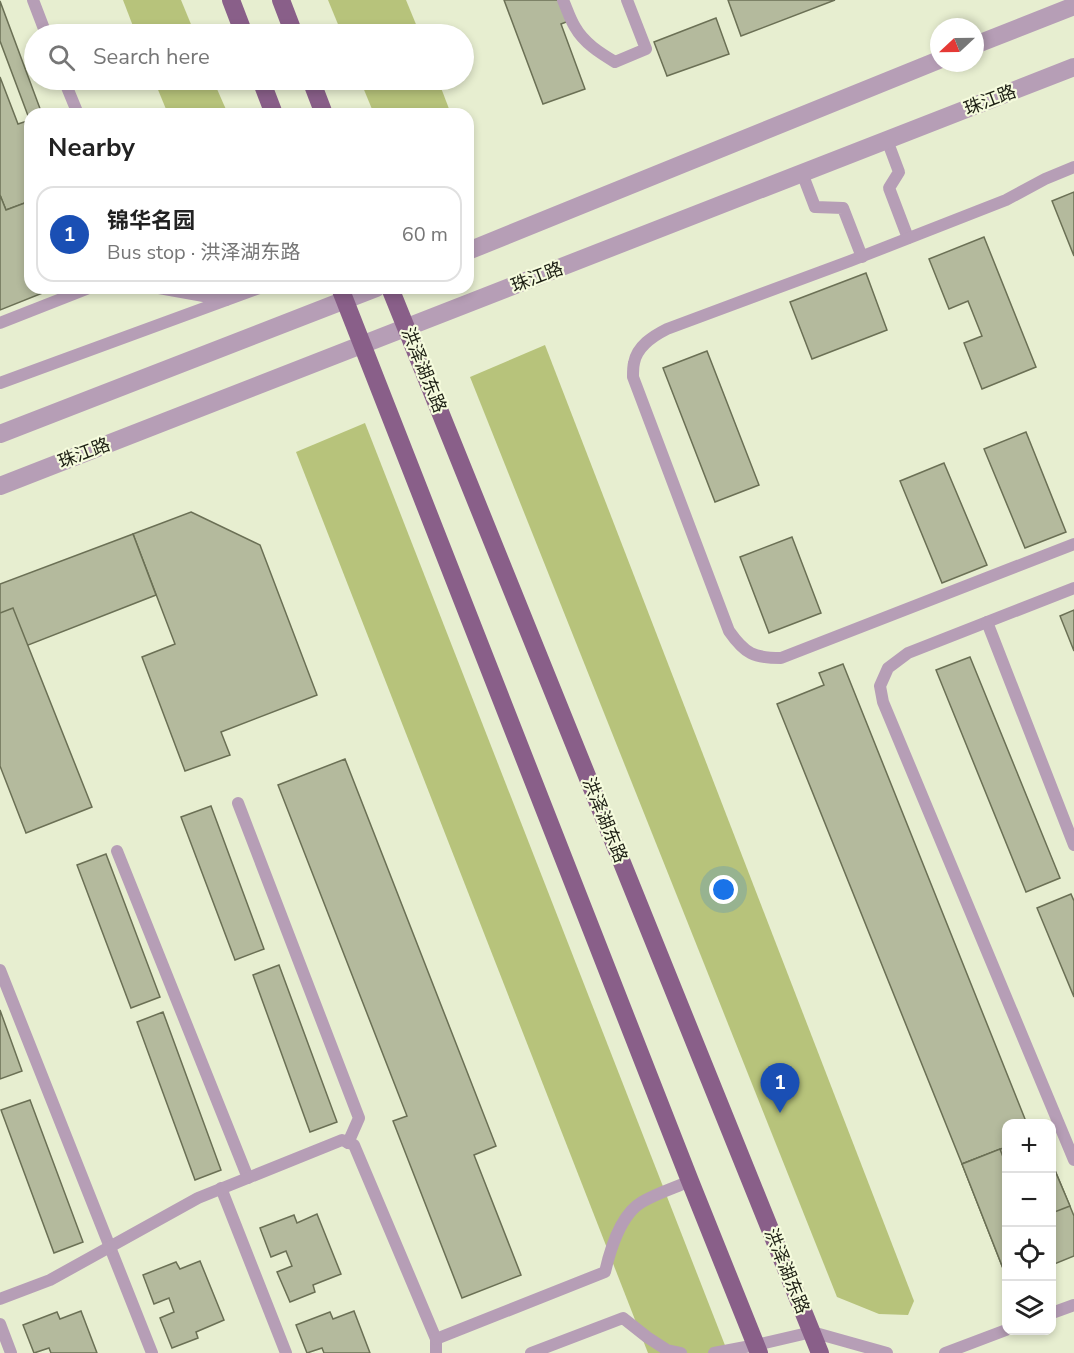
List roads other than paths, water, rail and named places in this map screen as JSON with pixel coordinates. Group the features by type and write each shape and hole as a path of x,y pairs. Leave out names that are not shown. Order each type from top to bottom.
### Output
{"main road":[{"path":"231,0 240,24"},
{"path":"280,0 290,24"},
{"path":"265,90 272,108"},
{"path":"315,90 322,108"},
{"path":"343,294 757,1349"},
{"name":"洪泽湖东路","path":"393,294 820,1353"}],"street":[{"path":"984,41 1074,6"},
{"path":"474,249 930,64"},
{"name":"珠江路","path":"0,486 1074,67"},
{"path":"0,434 343,294"}],"lane":[{"path":"33,0 42,24"},
{"path":"563,0 580,36 598,52 615,62 646,49 627,0"},
{"path":"68,90 76,108"},
{"path":"887,140 899,172 889,188 908,238"},
{"path":"1074,167 1045,179 1006,200 654,335 634,360 633,377 729,631 748,652 762,658 781,658 1074,544"},
{"path":"802,173 815,207 843,208 862,257"},
{"path":"0,323 74,294"},
{"path":"193,294 227,300"},
{"path":"0,383 243,294"},
{"path":"1074,588 908,653 888,668 880,686 883,702 1074,1160"},
{"path":"987,622 1074,845"},
{"path":"238,802 359,1118 348,1143"},
{"path":"117,851 248,1178"},
{"path":"0,970 152,1353"},
{"path":"0,1299 50,1280 198,1198 342,1140 354,1145 436,1339 436,1353"},
{"path":"436,1339 605,1272 612,1245 625,1219 640,1203 690,1181"},
{"path":"221,1188 286,1353"},
{"path":"1056,1312 1074,1305"},
{"path":"531,1353 623,1318 667,1350 681,1353"},
{"path":"0,1324 11,1353"},
{"path":"714,1353 757,1349 812,1332 887,1353"},
{"path":"945,1353 1002,1332"}],"place":[{"name":"锦华名园","path":"780,1113"}]}
